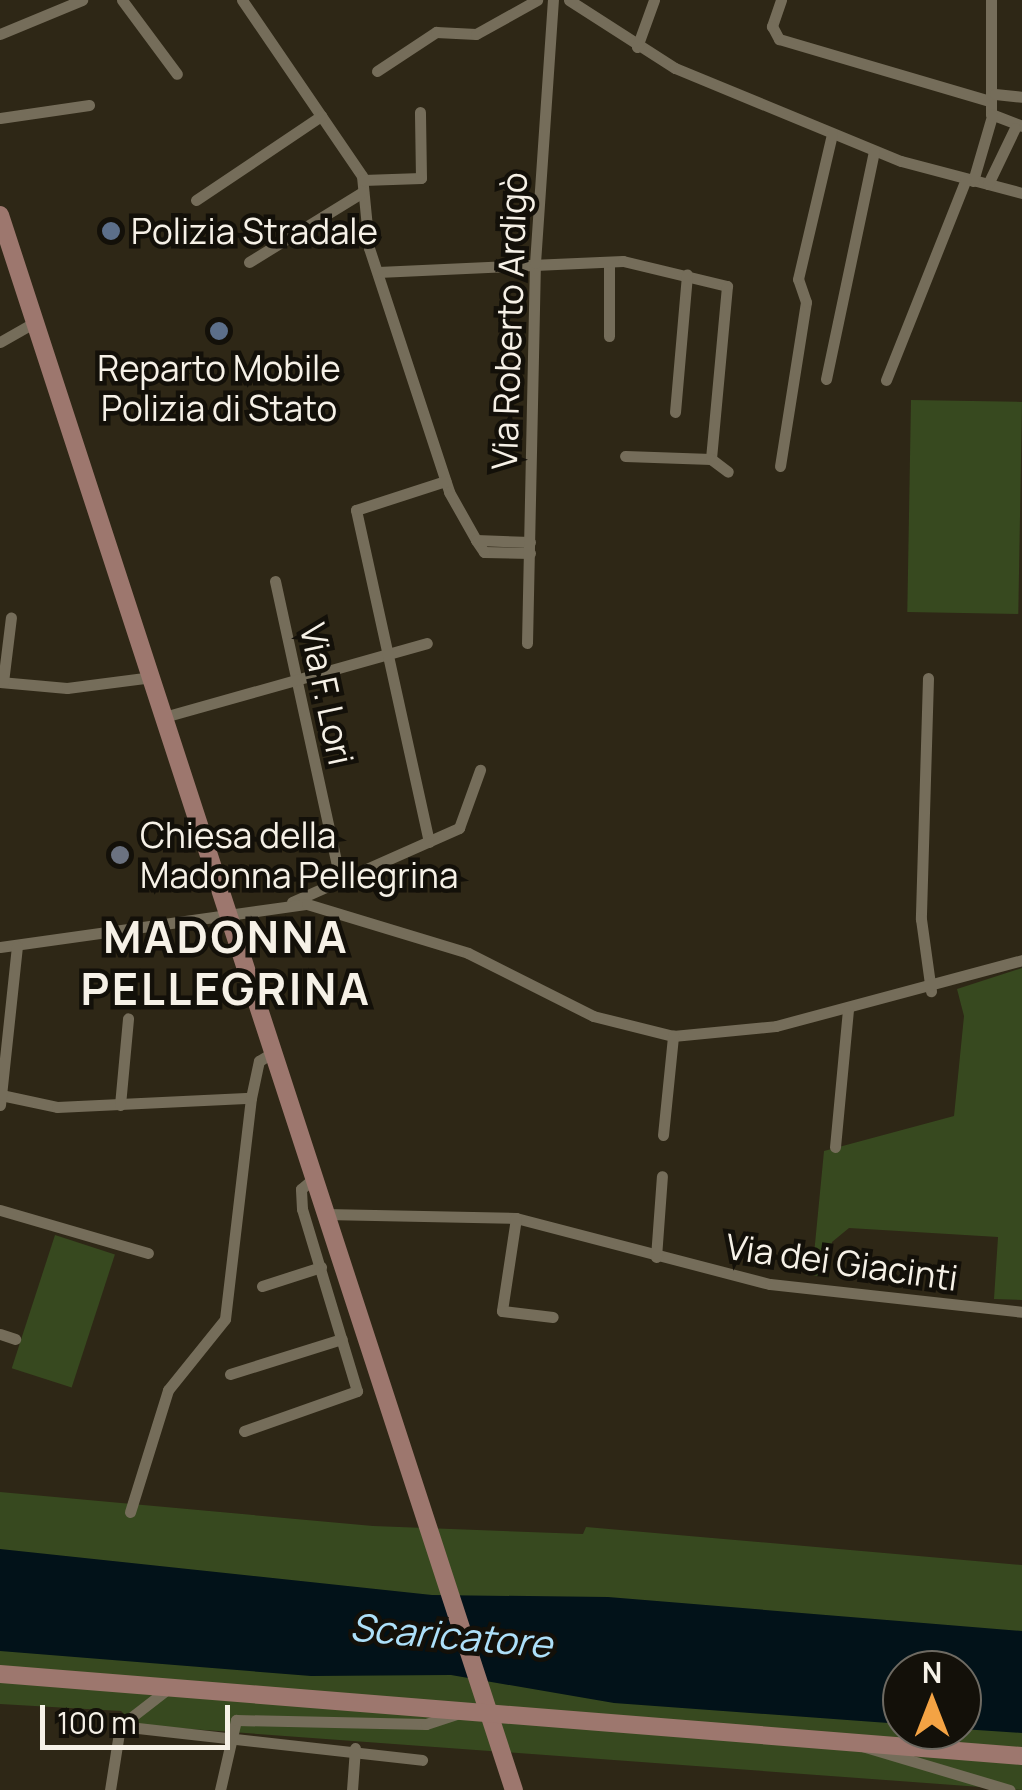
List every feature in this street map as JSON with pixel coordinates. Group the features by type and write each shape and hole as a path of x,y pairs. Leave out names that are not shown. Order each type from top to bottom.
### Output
{"main road":[{"path":"0,215 514,1790"},
{"path":"0,1674 457,1714 1022,1756"}],"street":[{"path":"0,34 82,0"},
{"path":"122,0 177,74"},
{"path":"242,0 322,116 364,186 378,272 446,481 476,540 530,548"},
{"path":"377,71 436,32 476,34 538,0"},
{"name":"Via Roberto Ardigò","path":"527,643 534,263 552,0"},
{"path":"569,0 638,47 832,134 874,151 1022,193"},
{"path":"638,47 654,0"},
{"path":"781,0 772,26 779,39 993,98 1022,97"},
{"path":"886,380 970,180 992,116 990,0"},
{"path":"0,118 90,104"},
{"path":"249,262 364,186 422,178 420,112"},
{"path":"196,200 322,116"},
{"path":"988,184 1019,127 992,116"},
{"path":"780,466 806,302 798,279 832,134"},
{"path":"826,379 874,151"},
{"path":"609,262 610,336"},
{"path":"378,272 609,262 727,286 711,460"},
{"path":"675,412 687,275"},
{"path":"0,342 36,322"},
{"path":"625,456 711,460 728,472"},
{"path":"429,842 356,510 446,481"},
{"name":"Via F. Lori","path":"275,581 293,679 340,878"},
{"path":"10,617 1,682 67,688 152,677"},
{"path":"164,717 427,643"},
{"path":"928,678 922,919 931,991"},
{"path":"0,948 230,921 288,904 459,828 480,770"},
{"path":"288,904 441,943 593,1016 673,1036 848,1010 931,991 1022,960"},
{"path":"0,1106 0,1059 17,946"},
{"path":"835,1147 848,1010"},
{"path":"120,1105 128,1018"},
{"path":"663,1136 673,1036"},
{"path":"130,1512 168,1390 225,1319 251,1098 260,1061 272,1053"},
{"path":"0,1095 57,1107 251,1098"},
{"path":"656,1257 662,1176"},
{"path":"244,1430 357,1391 302,1208 301,1189 313,1179"},
{"path":"0,1210 148,1252"},
{"name":"Via dei Giacinti","path":"325,1214 516,1218 770,1284 1022,1312"},
{"path":"516,1218 502,1311 553,1317"},
{"path":"262,1286 320,1268"},
{"path":"0,1334 15,1339"},
{"path":"230,1374 342,1339"},
{"path":"110,1790 120,1726 169,1688"},
{"path":"220,1790 225,1738 236,1720 252,1717 426,1724 457,1714"},
{"path":"249,1740 252,1717"},
{"path":"120,1726 356,1748 422,1760"},
{"path":"858,1744 1010,1790"},
{"path":"352,1790 356,1748"}],"green space":[{"path":"911,400 1022,402 1018,614 907,612"},
{"path":"1022,968 1022,1300 994,1299 998,1237 849,1228 832,1242 829,1278 812,1275 824,1151 954,1116 964,1016 957,989"},
{"path":"55,1235 115,1254 72,1388 12,1368"},
{"path":"0,1492 373,1526 583,1534 586,1527 1022,1565 1022,1790 135,1725 121,1711 0,1704"}],"water":[{"name":"Scaricatore","path":"0,1549 432,1595 608,1597 1022,1631 1022,1733 982,1730 982,1650 882,1650 882,1723 614,1703 451,1675 311,1676 0,1651"}],"place":[{"name":"Polizia Stradale","path":"111,231"},
{"name":"Reparto Mobile Polizia di Stato","path":"219,331"},
{"name":"Chiesa della Madonna Pellegrina","path":"120,855"}],"district":[{"name":"MADONNA PELLEGRINA","path":"226,963"}]}
